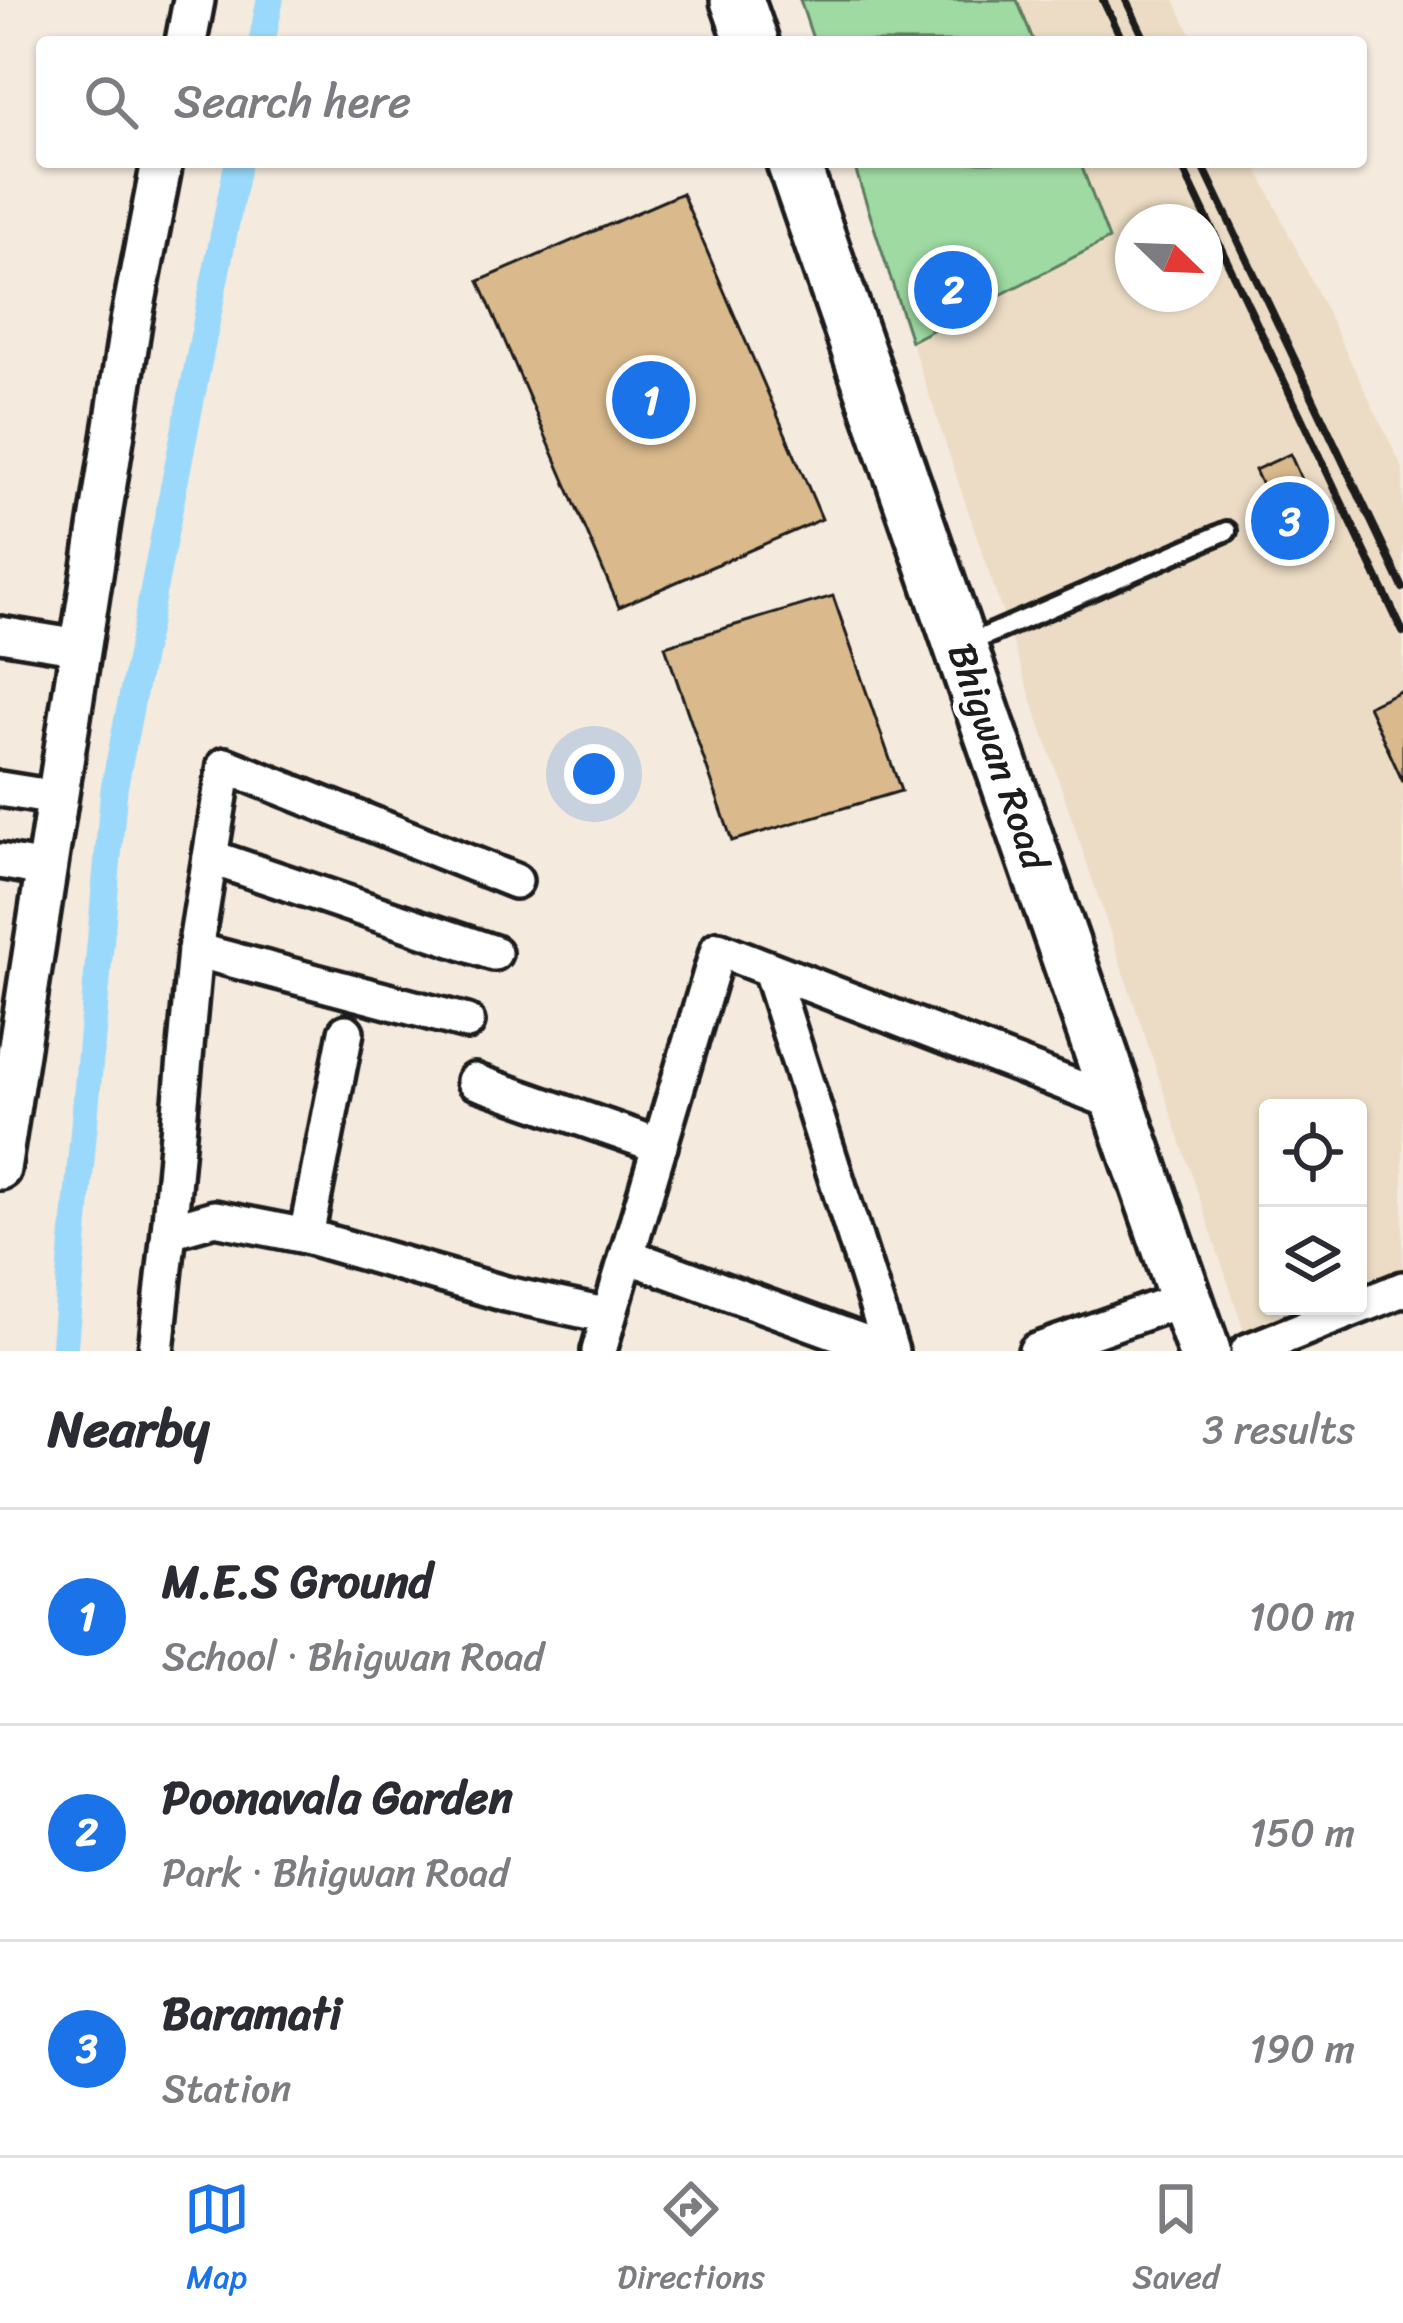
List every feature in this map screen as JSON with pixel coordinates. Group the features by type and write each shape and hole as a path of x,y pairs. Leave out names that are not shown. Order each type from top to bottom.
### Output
{"main road":[{"path":"737,0 750,36"},
{"name":"Bhigwan Road","path":"795,168 1204,1351"}],"street":[{"path":"187,36 194,0"},
{"path":"0,1169 131,322 161,168"},
{"path":"0,634 80,646"},
{"path":"156,1351 195,950 225,765 515,881"},
{"path":"0,789 56,798"},
{"path":"210,857 494,953"},
{"path":"0,861 44,869"},
{"path":"195,950 467,1022"},
{"path":"599,1351 718,950 1119,1104"},
{"path":"770,970 890,1351"},
{"path":"306,1236 346,1032"},
{"path":"474,1081 660,1146"},
{"path":"169,1231 215,1218 306,1236 506,1294 609,1316"},
{"path":"628,1256 890,1351"},
{"path":"1248,1351 1403,1289"},
{"path":"1036,1351 1186,1298"}],"lane":[{"path":"961,647 1227,531"}],"shaded area":[{"path":"1017,0 1174,0 1192,36 1032,36"},
{"path":"1082,168 1257,168 1403,469 1403,1304 1367,1312 1367,1099 1259,1099 1259,1315 1354,1315 1247,1339 911,341 1109,239"}],"green space":[{"path":"800,0 1017,0 1032,36 812,36"},
{"path":"855,168 1082,168 1109,239 911,341"}],"building":[{"path":"682,193 822,519 619,607 479,281"},
{"path":"1290,454 1332,547 1297,563 1255,470"},
{"path":"833,596 901,791 732,841 665,646"},
{"path":"1400,691 1403,697 1403,782 1368,706"}],"waterway":[{"path":"263,36 270,0"},
{"path":"64,1351 114,789 237,168"}],"railway":[{"path":"1103,0 1120,36"},
{"path":"1126,0 1143,36"},
{"path":"1183,168 1403,632"},
{"path":"1204,168 1403,588"}],"place":[{"name":"Poonavala Garden","path":"953,290"},
{"name":"M.E.S Ground","path":"651,400"},
{"name":"Baramati","path":"1290,521"}]}
